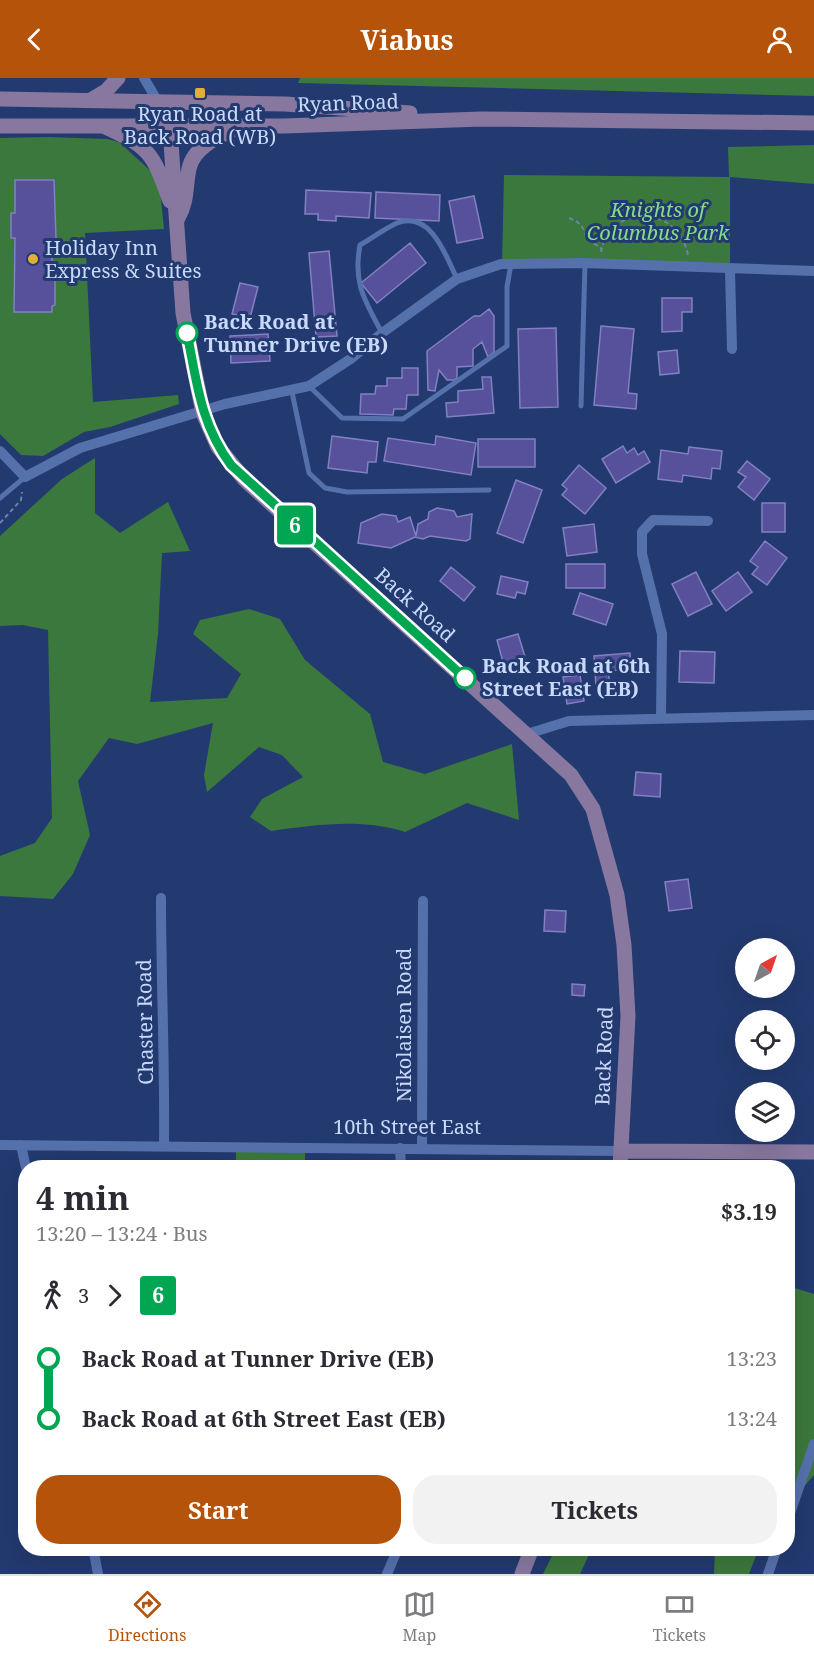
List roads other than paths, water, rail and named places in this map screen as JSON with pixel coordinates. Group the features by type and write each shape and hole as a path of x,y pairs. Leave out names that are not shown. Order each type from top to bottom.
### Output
{"main road":[{"path":"90,100 106,90 118,78"},
{"name":"Ryan Road","path":"0,99 285,104 482,119"},
{"name":"Ryan Road","path":"0,126 99,124 243,126 482,119 814,123"},
{"path":"99,124 125,136 154,158 177,220"},
{"name":"Back Road","path":"165,125 171,143 183,313 202,413 218,447 245,480 571,776 593,809 616,895 624,945 628,1016 620,1160"},
{"path":"177,220 186,202 189,166 210,141 243,126"},
{"name":"10th Street East","path":"621,1151 814,1152"},
{"path":"522,1574 529,1556"}],"street":[{"name":"Back Road","path":"144,78 158,102 165,125"},
{"path":"0,451 25,477 80,448 202,413 225,404 292,392 309,386 352,358 382,333 457,279 501,264 585,263 730,270 814,271"},
{"path":"730,270 732,349"},
{"path":"661,717 662,634 642,554 642,532 653,520 708,521"},
{"path":"527,734 569,721 814,715"},
{"name":"Chaster Road","path":"161,897 162,1047 165,1076 164,1146"},
{"name":"Nikolaisen Road","path":"422,1148 423,901"},
{"name":"10th Street East","path":"0,1145 621,1151"},
{"path":"21,1145 24,1160"},
{"path":"400,1148 401,1160"},
{"path":"795,1499 814,1444"},
{"path":"95,1556 98,1574"},
{"path":"387,1574 395,1556"},
{"path":"768,1574 774,1556"}],"lane":[{"path":"382,333 363,297 356,268 360,244 400,222 420,224 435,234 457,279"},
{"path":"581,406 585,263"},
{"path":"309,386 342,418 403,419 507,346 507,287 511,264"},
{"path":"292,392 309,473 325,488 346,492 489,490"},
{"path":"0,498 25,477"}],"place":[{"name":"Ryan Road at Back Road (WB)","path":"200,93"},
{"name":"Holiday Inn Express & Suites","path":"33,259"},
{"name":"Back Road at Tunner Drive (EB)","path":"187,333"},
{"name":"Back Road at 6th Street East (EB)","path":"465,678"}],"park label":[{"name":"Knights of Columbus Park","path":"658,222"}]}
